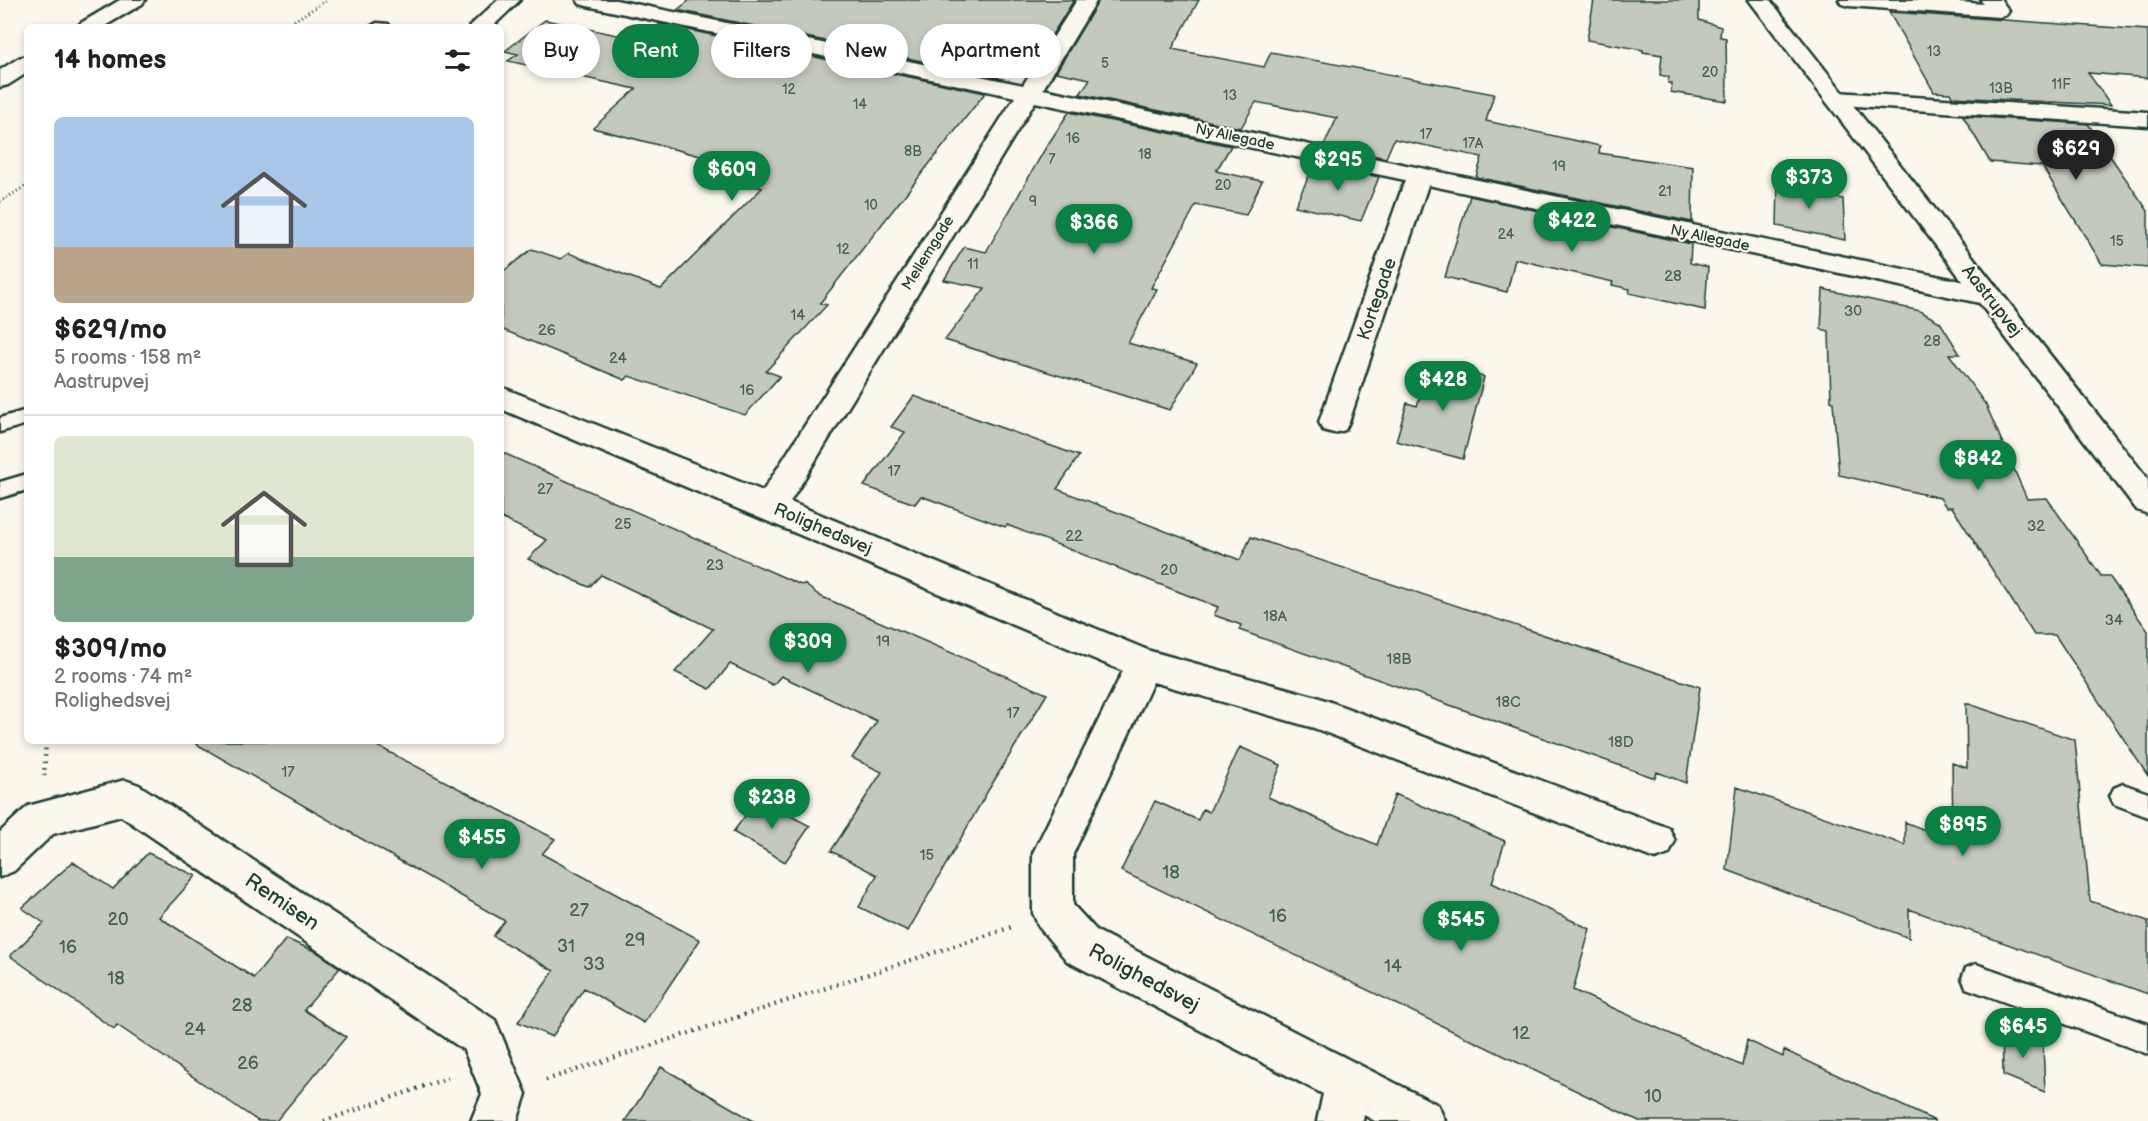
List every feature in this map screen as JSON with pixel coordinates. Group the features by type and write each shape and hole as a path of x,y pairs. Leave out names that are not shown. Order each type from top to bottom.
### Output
{"street":[{"path":"93,24 135,0"},
{"path":"483,24 510,0"},
{"name":"Ny Allegade","path":"587,0 1989,296"},
{"name":"Mellemgade","path":"770,507 1087,0"},
{"name":"Aastrupvej","path":"1759,0 2148,502"},
{"path":"1849,0 1999,11 1991,0"},
{"path":"0,80 24,65"},
{"path":"1836,99 2148,119"},
{"name":"Kortegade","path":"1334,422 1419,176"},
{"name":"Rolighedsvej","path":"504,398 1144,664 1317,713 1655,841"},
{"path":"1053,913 1053,853 1144,664"},
{"name":"Remisen","path":"0,858 42,819 125,797 480,1035 497,1092"},
{"name":"Rolighedsvej","path":"1053,913 1082,946 1344,1102 1422,1121"}],"lane":[{"path":"0,424 24,418"},
{"path":"0,490 24,483"},
{"path":"2123,796 2148,805"},
{"path":"1976,978 2148,1039"}],"path":[{"path":"289,24 327,0"},
{"path":"0,202 24,187"},
{"path":"324,1121 497,1092 1053,913"}],"building":[{"path":"690,0 1074,0 1059,24 920,24 920,61 908,58 908,24 824,24 824,41 812,38 812,24 744,24 677,10"},
{"path":"1099,0 1199,0 1172,49 1264,67 1271,52 1494,94 1486,121 1600,146 1599,153 1693,167 1692,222 1476,177 1482,157 1394,139 1386,158 1324,145 1337,118 1256,102 1241,128 1080,94 1090,79 1061,73 1061,64"},
{"path":"1594,0 1699,0 1699,20 1721,27 1720,37 1726,38 1727,101 1671,92 1672,83 1668,83 1669,77 1660,75 1662,55 1587,40"},
{"path":"1889,12 2148,30 2148,78 2088,73 2111,105 1952,97 1950,93 1934,92"},
{"path":"545,20 564,24 540,24"},
{"path":"600,31 612,34 612,78 699,78 699,32 711,35 711,78 812,78 812,56 824,59 824,78 908,77 985,93 820,303 827,305 766,371 780,376 745,415 629,376 625,380 504,330 504,271 532,249 561,259 569,253 661,289 762,188 697,173 712,159 593,128 636,89 586,78 600,78"},
{"path":"522,38 522,64 508,61 518,54 505,51"},
{"path":"1069,112 1231,146 1216,171 1262,181 1246,215 1196,205 1151,288 1157,289 1128,343 1197,363 1170,410 945,340 985,288 944,280 964,247 986,252"},
{"path":"1963,116 2088,124 2148,211 2148,268 2102,264 2042,166 1990,162"},
{"path":"1315,163 1379,177 1361,221 1295,206"},
{"path":"1778,179 1815,184 1816,193 1843,199 1845,240 1777,226"},
{"path":"1470,196 1691,244 1690,263 1708,267 1705,310 1629,293 1630,289 1612,285 1613,282 1515,259 1507,292 1445,277"},
{"path":"1823,289 1920,311 1940,322 1960,354 1949,354 1986,405 2027,499 2047,498 2101,576 2109,576 2148,631 2148,776 2055,635 2034,635 1952,507 1946,507 1940,498 1839,475 1833,402 1831,401 1829,331 1821,329"},
{"path":"1430,363 1484,377 1463,459 1396,441 1407,403 1417,406"},
{"path":"914,396 1079,456 1057,489 1240,560 1251,537 1700,687 1686,783 1657,772 1655,778 1239,630 1241,625 1214,615 1218,607 1007,525 1005,527 921,496 915,504 864,486 905,432 891,427"},
{"path":"504,453 801,585 804,584 820,596 1047,694 989,789 908,931 859,907 877,875 831,851 882,772 852,758 877,721 781,676 773,685 730,664 710,689 675,672 713,629 601,575 589,587 528,559 547,540 504,519"},
{"path":"1966,703 2075,740 2090,901 2148,921 2148,994 1909,909 1909,938 1727,870 1737,787 1905,845 1905,822 1953,841 1952,763 1967,768"},
{"path":"196,744 374,744 555,839 542,854 700,940 644,1023 584,988 552,1037 518,1022 554,971 493,936 505,921"},
{"path":"1240,747 1281,765 1268,797 1377,845 1395,794 1505,841 1492,883 1590,929 1573,990 1742,1066 1747,1040 1783,1057 1784,1050 1935,1121 1639,1121 1121,871 1155,801 1198,820 1203,809 1209,812"},
{"path":"758,799 810,826 785,862 733,832"},
{"path":"148,853 196,876 159,917 254,978 286,939 317,952 340,968 304,1010 346,1037 276,1121 258,1121 117,1025 114,1029 10,956 44,923 22,908 73,862 113,889"},
{"path":"2002,1026 2043,1043 2045,1092 2003,1075"},
{"path":"661,1067 754,1121 625,1121"}]}
